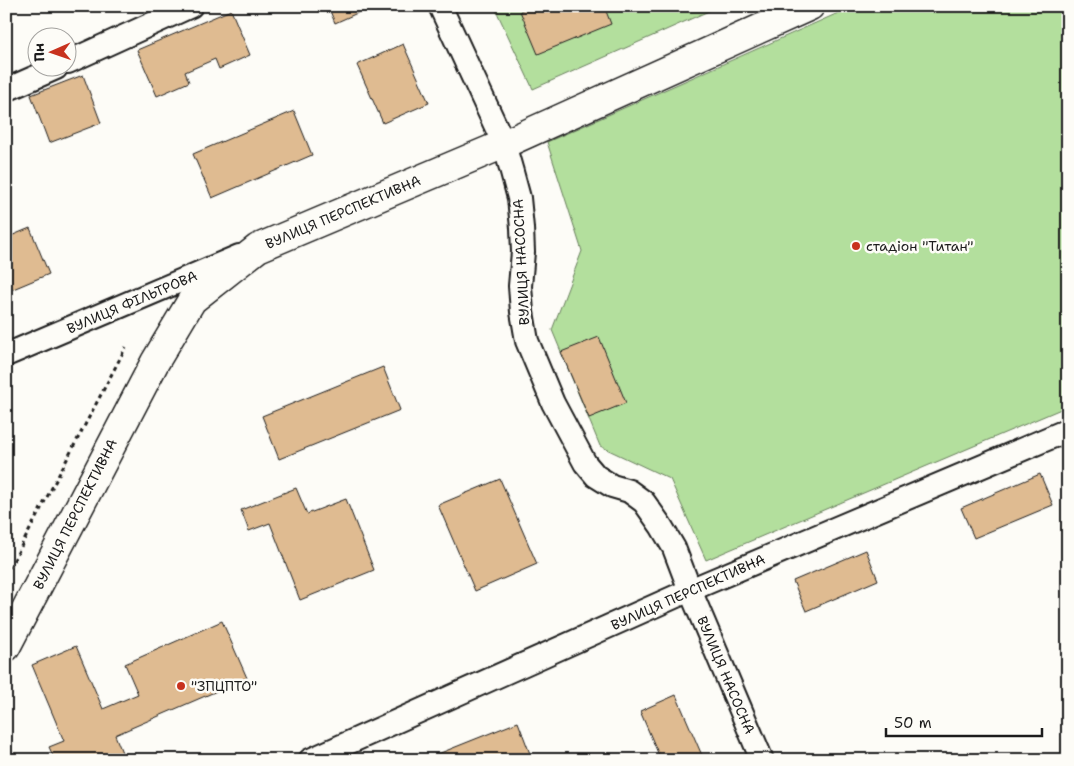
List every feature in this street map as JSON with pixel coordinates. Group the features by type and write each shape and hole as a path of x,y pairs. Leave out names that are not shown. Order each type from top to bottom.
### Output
{"street":[{"path":"78,57 191,6"},
{"name":"ВУЛИЦЯ НАСОСНА","path":"440,6 504,144 519,198 523,252 520,286 526,341 553,403 585,463 596,476 612,486 629,491 644,502 662,526 674,548 762,760"},
{"name":"ВУЛИЦЯ ПЕРСПЕКТИВНА","path":"6,647 154,362 192,300 258,248 504,144 810,6"},
{"path":"6,90 33,78"},
{"name":"ВУЛИЦЯ ФІЛЬТРОВА","path":"6,356 258,248"},
{"name":"ВУЛИЦЯ ПЕРСПЕКТИВНА","path":"310,760 690,590 1068,430"}],"path":[{"path":"6,575 126,347"}],"green space":[{"path":"494,6 720,6 533,89"},
{"path":"854,6 1068,6 1068,406 706,560 670,479 600,446 552,330 582,251 547,142"}],"building":[{"path":"328,6 373,6 335,23"},
{"path":"531,6 604,6 611,24 538,54 520,11"},
{"path":"231,10 250,55 219,69 215,59 185,72 189,82 157,96 137,50"},
{"path":"403,44 429,103 383,123 357,65"},
{"path":"83,75 101,123 49,143 31,95"},
{"path":"294,111 312,155 212,198 193,154"},
{"path":"30,228 49,274 6,292 6,238"},
{"path":"599,337 626,403 589,418 561,352"},
{"path":"383,367 400,410 279,459 262,416"},
{"path":"1040,474 1053,505 974,538 961,508"},
{"path":"500,479 537,564 475,591 438,505"},
{"path":"296,488 307,514 346,499 374,570 300,600 270,523 249,531 241,510"},
{"path":"866,550 878,580 806,611 793,581"},
{"name":"\"ЗПЦПТО\"","path":"222,621 247,678 115,735 125,760 55,760 49,747 64,741 32,665 76,646 103,709 138,694 125,664"},
{"path":"676,695 704,760 661,760 640,711"},
{"path":"518,722 532,759 423,760"}],"place":[{"name":"стадіон \"Титан\"","path":"856,246"},
{"name":"\"ЗПЦПТО\"","path":"181,686"}]}
